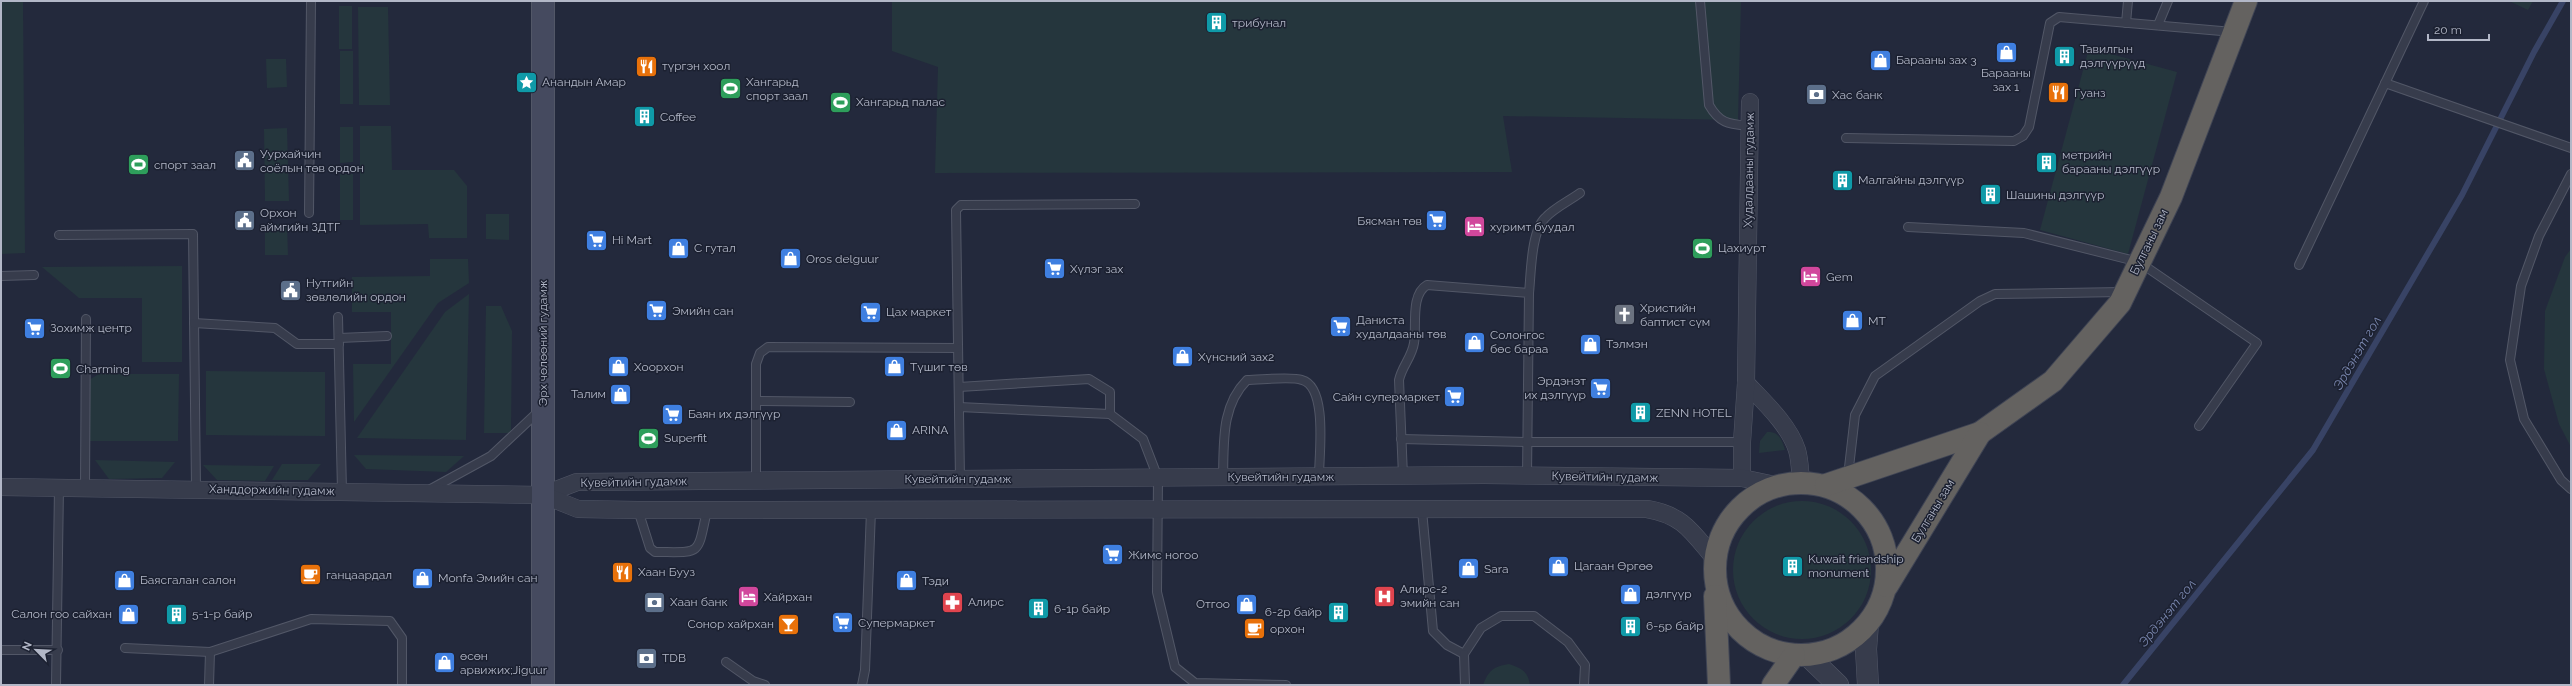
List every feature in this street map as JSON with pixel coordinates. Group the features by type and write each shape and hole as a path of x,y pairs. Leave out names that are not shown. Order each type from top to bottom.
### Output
{"highway":[{"name":"Булганы зам","path":"1826,485 1980,433 2053,381 2120,303 2171,197 2246,1"},
{"name":"Булганы зам","path":"1885,588 1980,433"},
{"path":"1715,582 1722,605 1734,624 1751,640 1772,651 1801,655 1830,650 1851,640 1868,623 1885,588 1888,566 1884,545 1876,525 1863,508 1846,494 1826,485 1801,482 1775,485 1753,496 1734,513 1721,534 1714,558 1718,685"},
{"path":"1773,685 1801,655"}],"main road":[{"name":"Эрх чөлөөний гудамж","path":"543,1 543,685"}],"street":[{"name":"Худалдааны гудамж","path":"1742,478 1742,442 1746,382 1750,102"},
{"path":"1746,382 1771,408 1792,439 1798,458 1801,482"},
{"name":"Кувейтийн гудамж","path":"543,495 577,482 1320,476 1527,476 1742,478 1775,485"},
{"name":"Ханддоржийн гудамж","path":"1,487 196,488 342,491 419,495 543,495"},
{"path":"543,495 578,509 638,510 1159,511 1647,508 1667,512 1686,525 1714,558"},
{"path":"1868,623 1866,649 1868,685"},
{"path":"1801,655 1838,685"}],"lane":[{"path":"309,213 311,1"},
{"path":"1700,1 1709,105 1715,116 1728,124 1749,126"},
{"path":"2126,23 2128,1"},
{"path":"2158,25 2168,1"},
{"path":"2299,265 2424,1"},
{"path":"1846,138 2014,141 2023,136 2029,127 2050,23 2059,16 2234,32"},
{"path":"2385,83 2571,148"},
{"path":"2571,174 2539,236 2521,286 2510,360 2524,419 2561,480 2571,489"},
{"path":"1527,476 1529,293 1536,234 1545,218 1580,193"},
{"path":"960,479 956,210 961,205 1136,204"},
{"path":"1908,227 2024,233 2139,262 2257,343 2199,426"},
{"path":"59,235 193,234 196,488"},
{"path":"1,276 34,275"},
{"path":"1403,476 1399,380 1402,368 1411,356 1414,343 1420,289 1427,285 1529,293"},
{"path":"1848,478 1855,415 1875,376 1980,301 1996,294 2125,292"},
{"path":"338,316 342,491"},
{"path":"85,488 86,319"},
{"path":"194,323 275,328 297,344 387,336"},
{"path":"756,481 756,364 760,353 768,347 958,348"},
{"path":"959,387 1088,379 1110,392 1110,414"},
{"path":"1223,477 1225,422 1236,391 1247,380 1303,380 1314,387 1319,402 1320,476"},
{"path":"757,400 850,402"},
{"path":"419,495 491,456 513,438 543,406"},
{"path":"959,407 1110,414 1143,439 1158,478 1159,511 1157,592 1175,667 1195,683 1286,685"},
{"path":"1401,439 1527,442 1742,442"},
{"path":"56,685 58,650 59,488"},
{"path":"638,510 650,548 655,552 692,552 699,547 707,510"},
{"path":"862,685 865,670 871,510"},
{"path":"1422,510 1433,631 1447,645 1464,654"},
{"path":"1465,685 1464,654 1480,628 1502,616 1534,616 1568,642 1585,665 1584,685"},
{"path":"125,648 210,652 311,619 390,621 402,638 402,685"},
{"path":"1,650 58,650"},
{"path":"209,685 210,652"},
{"path":"726,662 753,680 765,685"}],"shaded area":[{"path":"1,1 23,1 25,253 1,254"},
{"path":"892,1 1741,1 1738,120 1503,116 1512,172 935,173 938,67 892,51"},
{"path":"2509,1 2533,1 2528,10"},
{"path":"339,6 352,6 352,49 339,49"},
{"path":"358,7 388,7 390,105 359,105"},
{"path":"2089,48 2177,72 2128,254 2040,230"},
{"path":"340,51 353,51 353,104 340,104"},
{"path":"266,59 286,59 287,87 267,88"},
{"path":"360,126 391,126 392,170 454,170 467,186 467,238 429,238 428,224 360,225"},
{"path":"340,127 353,127 353,162 340,163"},
{"path":"287,128 289,201 265,201 264,129"},
{"path":"340,174 353,174 353,220 340,220"},
{"path":"486,214 509,214 509,240 486,239"},
{"path":"287,224 288,255 265,255 265,225"},
{"path":"2571,249 2571,447 2559,424 2544,369 2545,311 2565,257"},
{"path":"430,259 468,259 469,283 438,303 354,422 353,364 391,364 391,312 352,312 352,277 430,276"},
{"path":"182,266 182,362 142,362 142,298 79,298 42,267"},
{"path":"469,294 466,440 357,438 445,312"},
{"path":"486,306 501,306 512,331 511,433 484,433"},
{"path":"206,371 325,372 325,436 206,435"},
{"path":"99,374 179,374 178,441 87,441 89,380"},
{"path":"1767,432 1774,433 1779,437 1785,450 1759,453 1760,441"},
{"path":"354,455 464,456 446,472 366,469"},
{"path":"95,460 175,462 162,478 109,479"},
{"path":"282,464 321,464 308,480 272,480"},
{"path":"203,465 274,466 265,481 217,480"},
{"path":"1795,501 1809,501 1828,506 1851,521 1866,544 1870,557 1870,583 1866,596 1851,619 1828,634 1809,639 1795,639 1776,634 1753,619 1738,596 1733,577 1733,563 1738,544 1753,521 1776,506"},
{"path":"1509,664 1526,673 1530,685 1483,685 1487,676 1492,670 1499,666"}],"waterway":[{"name":"Эрдэнэт гол","path":"2123,685 2313,450 2462,195 2534,52 2563,1"}],"place":[{"name":"трибунал","path":"1217,23"},
{"name":"Барааны зах 1","path":"2006,52"},
{"name":"Тавилгын дэлгүүрүүд","path":"2065,56"},
{"name":"Барааны зах 3","path":"1880,60"},
{"name":"түргэн хоол","path":"647,66"},
{"name":"Анандын Амар","path":"527,82"},
{"name":"Хангарьд спорт заал","path":"730,89"},
{"name":"Гуанз","path":"2058,93"},
{"name":"Хас банк","path":"1816,95"},
{"name":"Хангарьд палас","path":"841,102"},
{"name":"Coffee","path":"644,117"},
{"name":"Уурхайчин соёлын төв ордон","path":"244,161"},
{"name":"метрийн барааны дэлгүүр","path":"2046,162"},
{"name":"спорт заал","path":"139,165"},
{"name":"Малгайны дэлгүүр","path":"1842,180"},
{"name":"Шашины дэлгүүр","path":"1991,195"},
{"name":"Орхон аймгийн ЗДТГ","path":"244,220"},
{"name":"Бясман төв","path":"1437,221"},
{"name":"хуримт буудал","path":"1474,227"},
{"name":"Hi Mart","path":"596,240"},
{"name":"С гутал","path":"679,248"},
{"name":"Цахиурт","path":"1703,248"},
{"name":"Oros delguur","path":"791,259"},
{"name":"Хүлэг зах","path":"1054,269"},
{"name":"Gem","path":"1810,277"},
{"name":"Нутгийн зөвлөлийн ордон","path":"291,290"},
{"name":"Эмийн сан","path":"657,311"},
{"name":"Цах маркет","path":"871,312"},
{"name":"Христийн баптист сүм","path":"1625,315"},
{"name":"MT","path":"1853,321"},
{"name":"Даниста худалдааны төв","path":"1340,327"},
{"name":"Зохимж центр","path":"34,328"},
{"name":"Солонгос бөс бараа","path":"1474,342"},
{"name":"Тэлмэн","path":"1591,344"},
{"name":"Хүнсний зах2","path":"1182,357"},
{"name":"Хоорхон","path":"618,367"},
{"name":"Түшиг төв","path":"895,367"},
{"name":"Charming","path":"61,369"},
{"name":"Эрдэнэт их дэлгүүр","path":"1601,388"},
{"name":"Талим","path":"621,394"},
{"name":"Сайн супермаркет","path":"1455,397"},
{"name":"ZENN HOTEL","path":"1641,413"},
{"name":"Баян их дэлгүүр","path":"672,414"},
{"name":"ARINA","path":"896,430"},
{"name":"Superfit","path":"648,438"},
{"name":"Жимс ногоо","path":"1112,555"},
{"name":"Цагаан Өргөө","path":"1559,566"},
{"name":"Kuwait friendship monument","path":"1792,566"},
{"name":"Sara","path":"1468,569"},
{"name":"Хаан Бууз","path":"623,572"},
{"name":"ганцаардал","path":"311,575"},
{"name":"Monfa Эмийн сан","path":"422,578"},
{"name":"Баясгалан салон","path":"125,580"},
{"name":"Тэди","path":"907,581"},
{"name":"дэлгүүр","path":"1630,594"},
{"name":"Aлирс-2 эмийн сан","path":"1384,596"},
{"name":"Хайрхан","path":"748,597"},
{"name":"Хаан банк","path":"655,602"},
{"name":"Алирс","path":"953,602"},
{"name":"Отгоо","path":"1246,604"},
{"name":"6-1р байр","path":"1039,609"},
{"name":"6-2р байр","path":"1338,612"},
{"name":"Салон гоо сайхан","path":"128,614"},
{"name":"5-1-р байр","path":"176,614"},
{"name":"Супермаркет","path":"842,623"},
{"name":"Сонор хайрхан","path":"789,624"},
{"name":"6-5р байр","path":"1631,626"},
{"name":"орхон","path":"1254,629"},
{"name":"TDB","path":"647,658"},
{"name":"өсөн арвижих;Jiguur","path":"445,663"}]}
